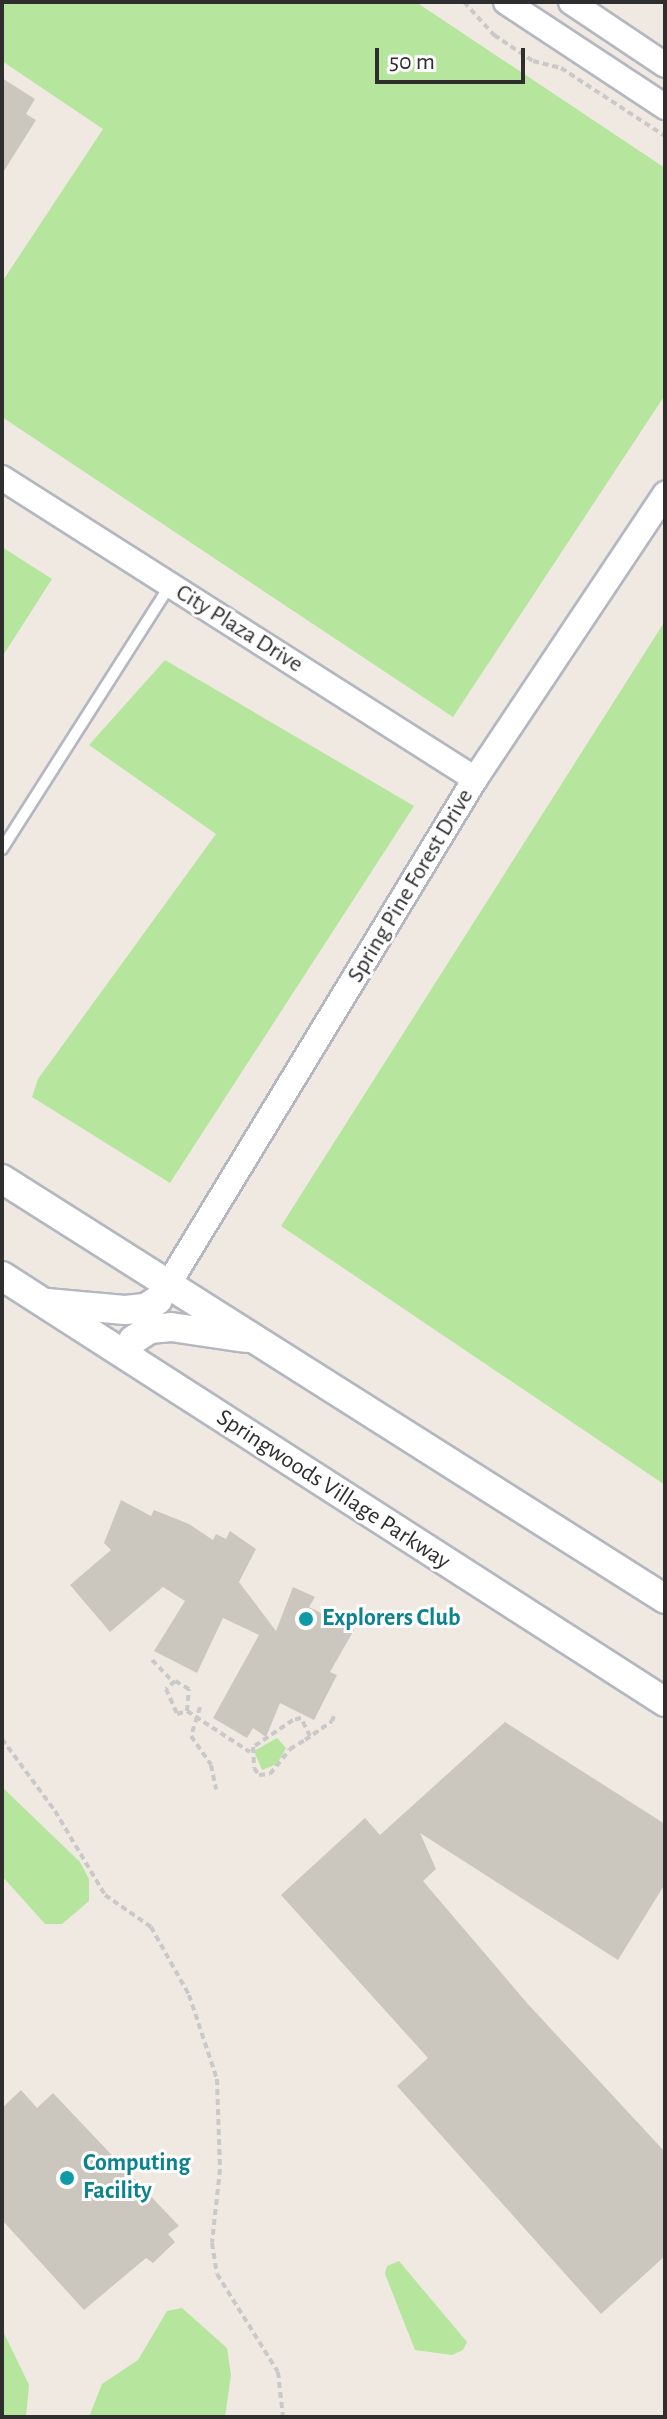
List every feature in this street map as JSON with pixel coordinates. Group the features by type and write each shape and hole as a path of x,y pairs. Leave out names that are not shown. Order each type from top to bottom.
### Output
{"main road":[{"path":"2,1179 163,1292 255,1339 665,1599"},
{"name":"Springwoods Village Parkway","path":"2,1276 665,1702"},
{"path":"42,1303 125,1310 145,1308 163,1292"},
{"path":"133,1340 150,1329 171,1327 255,1339"}],"street":[{"path":"506,2 538,11 665,107"},
{"path":"571,2 665,65"},
{"name":"City Plaza Drive","path":"2,478 475,779"},
{"name":"Spring Pine Forest Drive","path":"163,1292 475,779 665,494"}],"lane":[{"path":"2,849 170,585"}],"path":[{"path":"464,2 494,35 520,52 561,68 665,136"},
{"path":"152,1660 173,1682 187,1685 187,1711"},
{"path":"173,1682 166,1689 172,1709 177,1714 187,1711"},
{"path":"200,1707 194,1716 191,1736 211,1765 216,1789"},
{"path":"187,1711 250,1752 259,1775 270,1774 290,1749 334,1716"},
{"path":"250,1752 301,1718 310,1736"},
{"path":"2,1739 55,1811 105,1895 151,1927 189,1995 217,2079 220,2169 212,2243 217,2274 278,2372 283,2417"}],"green space":[{"path":"2,2 416,2 665,168 665,395 453,717 2,417 2,282 103,129 2,61"},
{"path":"2,547 52,579 2,657"},
{"path":"665,621 665,1485 281,1226"},
{"path":"165,660 414,806 170,1183 32,1097 38,1079 216,834 89,745"},
{"path":"277,1738 286,1748 277,1764 262,1770 254,1751"},
{"path":"2,1787 80,1862 89,1879 89,1901 62,1924 45,1924 2,1876"},
{"path":"399,2261 467,2342 463,2350 452,2355 415,2350 385,2274 387,2266"},
{"path":"182,2308 227,2348 231,2375 225,2417 89,2417 102,2384 138,2360 167,2311"},
{"path":"2,2329 29,2385 26,2417 2,2417"}],"building":[{"path":"2,78 35,99 26,114 36,120 2,174"},
{"name":"Explorers Club","path":"121,1500 151,1516 154,1510 189,1524 213,1540 216,1534 226,1539 230,1531 256,1549 239,1582 276,1631 293,1587 315,1597 309,1607 354,1630 330,1672 337,1675 314,1720 280,1703 266,1737 253,1728 247,1738 213,1718 259,1635 223,1618 197,1673 154,1651 185,1601 163,1587 110,1632 70,1585 111,1550 104,1543"},
{"path":"505,1722 665,1824 665,1884 618,1960 420,1833 436,1869 423,1881 527,2003 665,2152 665,2256 601,2314 397,2086 428,2058 281,1895 365,1818 380,1835"},
{"name":"Computing Facility","path":"21,2090 37,2108 53,2093 179,2226 168,2234 175,2242 153,2263 146,2258 84,2310 2,2220 2,2108"}],"place":[{"name":"Explorers Club","path":"306,1619"},
{"name":"Computing Facility","path":"67,2178"}]}
